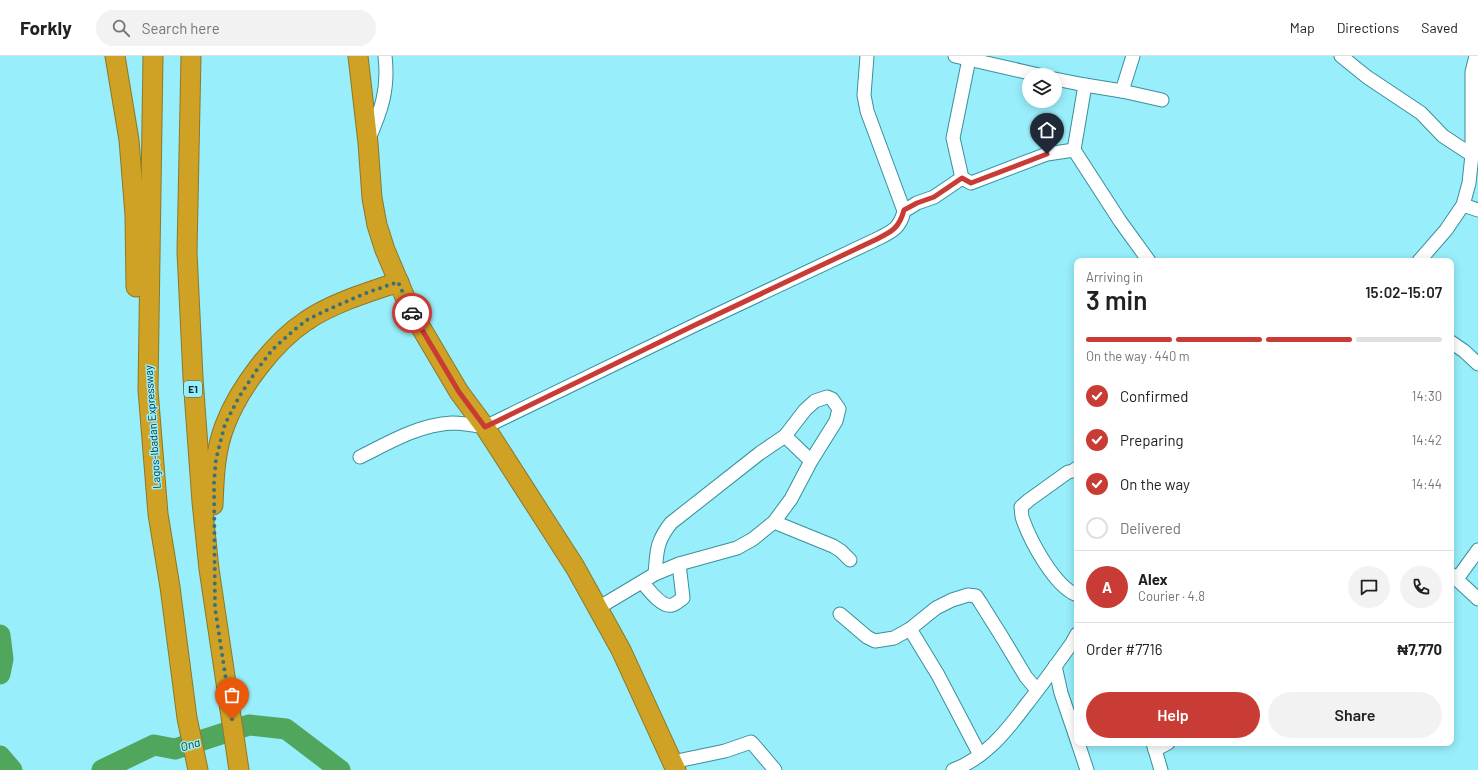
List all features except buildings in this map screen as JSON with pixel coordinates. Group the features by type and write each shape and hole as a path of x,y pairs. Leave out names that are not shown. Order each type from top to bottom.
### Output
{"highway":[{"path":"114,56 129,140 135,215 137,313 140,344 148,390"},
{"name":"Lagos-Ibadan Expressway","path":"153,56 148,390 158,514 170,586 187,718 198,770"},
{"name":"E1","path":"191,56 187,252 192,363 202,502 209,569 239,770"},
{"path":"358,56 368,143 372,198 376,218 385,250 410,309 459,392 485,427 575,567 621,650 674,766"},
{"path":"215,608 213,509 216,459 225,424 239,397 273,349 307,320 366,293 398,282"}],"street":[{"path":"368,143 384,99 387,71 385,56"},
{"path":"955,56 1022,71"},
{"path":"1122,91 1133,56"},
{"path":"1341,56 1367,76 1421,113 1443,136 1472,155"},
{"path":"1422,258 1446,230 1463,205 1469,183 1472,155 1476,56"},
{"path":"360,457 408,432 432,426 453,423 485,427 893,230 902,221 904,210 867,111 864,95 866,57"},
{"path":"969,59 954,138 962,178 971,183 1047,154 1074,150"},
{"path":"1062,80 1162,100"},
{"path":"1085,85 1074,150 1120,221 1147,258"},
{"path":"904,210 917,203 934,197 962,178"},
{"path":"1463,205 1478,210"},
{"path":"1454,344 1478,364"},
{"path":"598,608 656,574 679,564 737,548 753,539 774,522 791,499 811,461 836,421 839,409 832,399 827,397 815,401 805,410 785,436 760,453 671,523 661,535 658,545 656,574"},
{"path":"785,436 811,461"},
{"path":"1074,470 1068,472 1028,500 1021,508 1022,519 1044,562 1061,584 1074,594"},
{"path":"774,522 833,546 841,551 850,560"},
{"path":"1478,550 1454,576 1478,599"},
{"path":"642,582 658,600 667,605 672,605 683,598 679,564"},
{"path":"840,614 867,637 875,641 894,638 910,629 936,608 952,600 968,595 976,596 1026,677 1037,690"},
{"path":"910,629 938,675 980,755"},
{"path":"953,770 963,767 988,750 1004,734 1074,639"},
{"path":"1055,666 1061,693 1074,731"},
{"path":"674,766 751,742 775,770"},
{"path":"1079,746 1087,770"},
{"path":"1154,746 1161,770"}],"waterway":[{"name":"Ona","path":"0,635 3,659 0,674"},
{"name":"Ona","path":"102,770 154,745 175,749 249,725 286,729 340,770"},
{"name":"Ona","path":"0,756 12,770"}],"way so far":[{"path":"232,719 215,608 213,509 214,482 216,459 225,424 239,397 273,349 307,320 366,293 398,282 412,313"}],"route":[{"path":"412,313 459,392 485,427 697,324 875,240 893,230 902,221 904,210 917,203 934,197 962,178 971,183 1047,154"}]}
